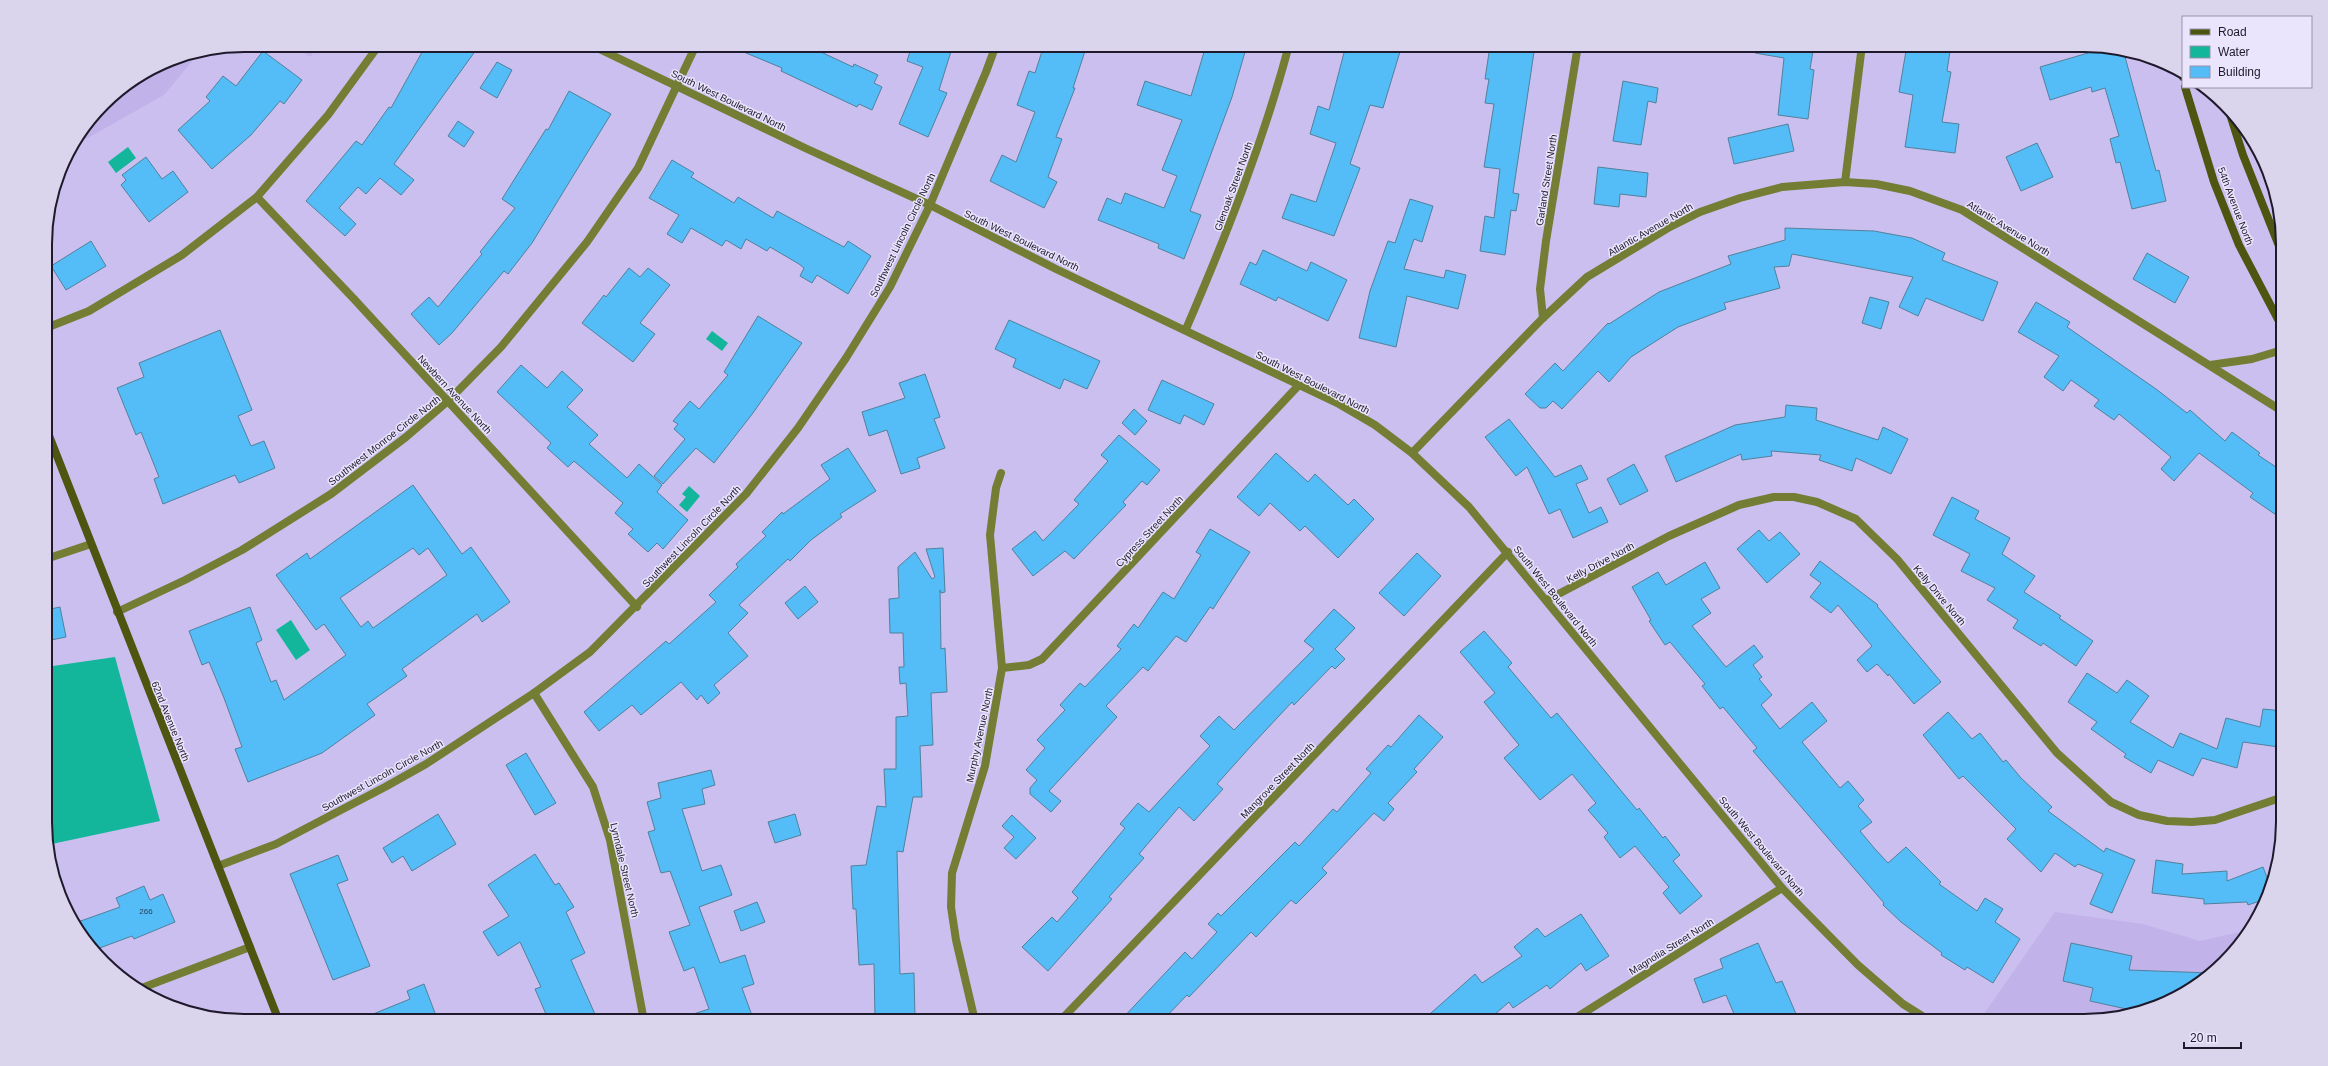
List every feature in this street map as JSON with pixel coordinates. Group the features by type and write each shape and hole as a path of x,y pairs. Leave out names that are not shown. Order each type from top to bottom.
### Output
{"street":[{"path":"52,326 89,311 182,255 257,196 328,115 374,52"},
{"name":"South West Boulevard North","path":"606,52 806,148 930,205 1056,269 1186,329 1298,386 1339,404 1375,425 1412,453 1469,507 1508,552 1782,888 1858,965 1903,1004 1919,1014"},
{"name":"Southwest Monroe Circle North","path":"118,612 185,580 242,550 331,494 406,437 448,401 501,347 587,242 638,168 693,52"},
{"name":"Southwest Lincoln Circle North","path":"218,866 276,844 385,787 426,764 534,693 590,652 746,494 798,428 846,358 890,287 930,205 993,52"},
{"name":"Glenoak Street North","path":"1186,329 1230,228 1288,52"},
{"name":"Garland Street North","path":"1543,318 1540,289 1546,241 1577,52"},
{"path":"1845,182 1861,52"},
{"name":"54th Avenue North","path":"2186,88 2214,182 2239,245 2276,316"},
{"path":"2233,124 2243,155 2276,238"},
{"name":"Atlantic Avenue North","path":"1412,453 1543,318 1587,278 1668,228 1700,212 1740,198 1782,187 1845,182 1876,184 1910,191 1962,210 2276,407"},
{"name":"Newbern Avenue North","path":"257,196 637,606"},
{"path":"2210,365 2252,359 2276,352"},
{"name":"Cypress Street North","path":"1002,668 1029,665 1042,659 1298,386"},
{"name":"62nd Avenue North","path":"52,443 276,1014"},
{"name":"Murphy Avenue North","path":"973,1014 956,940 951,907 952,873 985,766 1002,668 990,535 996,488 1001,473"},
{"name":"Kelly Drive North","path":"1547,600 1669,536 1740,505 1774,497 1794,496 1817,502 1856,519 1897,559 2057,753 2111,802 2139,815 2167,821 2192,822 2215,820 2276,799"},
{"path":"52,557 91,544"},
{"name":"Mangrove Street North","path":"1067,1014 1508,552"},
{"name":"Lynndale Street North","path":"534,693 593,787 610,840 643,1014"},
{"name":"Magnolia Street North","path":"1582,1014 1782,888"},
{"path":"146,987 250,947"}],"shaded area":[{"path":"302,52 314,52 311,57"},
{"path":"194,59 164,95 82,141 108,108 127,92 159,72"},
{"path":"2055,912 2143,924 2200,941 2241,932 2220,958 2201,974 2169,994 2145,1004 2096,1014 1984,1014"}],"water":[{"path":"128,147 136,158 116,173 108,162"},
{"path":"712,331 728,343 722,351 706,339"},
{"path":"689,486 700,496 687,512 679,505 686,497 682,494"},
{"path":"291,620 310,650 296,660 276,630"},
{"path":"115,657 160,821 53,844 52,834 52,666"}],"building":[{"path":"262,52 264,52 302,80 284,104 280,101 251,135 212,169 178,130 210,101 206,97 223,76 236,86"},
{"path":"422,52 475,52 394,164 414,180 401,195 380,178 366,194 358,187 339,208 356,224 345,236 306,201 356,141 362,145 389,107 391,108"},
{"path":"744,52 821,52 853,67 854,64 878,75 874,83 882,87 872,110 859,104 857,107 781,71 782,68"},
{"path":"910,52 951,52 939,90 947,93 928,137 899,124 923,67 907,61"},
{"path":"1042,52 1085,52 1073,88 1075,88 1056,137 1062,139 1048,177 1057,182 1044,208 990,181 1002,155 1016,162 1035,112 1017,105 1029,71 1035,73"},
{"path":"1204,52 1245,52 1232,97 1190,211 1201,215 1184,259 1158,248 1159,244 1098,220 1107,198 1121,204 1125,193 1164,208 1177,176 1162,170 1182,120 1137,105 1145,81 1191,96"},
{"path":"1344,52 1400,52 1383,108 1370,105 1350,164 1360,168 1334,236 1282,218 1291,194 1316,202 1336,143 1310,134 1318,106 1329,110"},
{"path":"1489,52 1534,52 1513,193 1519,194 1516,211 1511,210 1505,255 1480,251 1485,216 1494,218 1500,169 1484,167 1494,104 1485,103 1489,79 1485,79"},
{"path":"1813,52 1810,69 1814,70 1808,119 1778,115 1784,58 1755,53"},
{"path":"1906,52 1950,52 1947,71 1951,72 1942,122 1959,124 1955,153 1905,147 1913,95 1899,92"},
{"path":"2096,52 2125,57 2156,171 2159,170 2166,201 2132,209 2120,162 2116,163 2110,139 2119,136 2105,88 2092,92 2091,87 2050,100 2040,67"},
{"path":"497,62 512,70 497,98 480,88"},
{"path":"1623,81 1658,88 1656,103 1648,101 1641,145 1613,141"},
{"path":"569,91 611,114 532,243 508,274 504,271 452,333 439,345 411,314 429,297 438,307 482,254 480,252 515,208 502,199 546,129 548,130"},
{"path":"458,121 474,132 464,147 448,136"},
{"path":"1788,124 1794,151 1734,164 1728,138"},
{"path":"2037,143 2053,177 2021,191 2006,157"},
{"path":"146,157 162,179 173,171 188,192 149,222 121,185 126,180 122,175"},
{"path":"672,160 694,173 691,177 734,203 738,197 773,218 777,211 844,247 848,241 871,256 848,294 817,275 812,283 800,276 804,268 799,264 770,247 767,251 746,239 741,249 726,240 722,246 691,228 682,243 667,234 679,215 649,198"},
{"path":"1598,167 1648,173 1646,197 1620,194 1619,207 1594,204"},
{"path":"1410,199 1433,206 1422,242 1414,239 1404,269 1444,278 1446,270 1466,275 1458,309 1407,296 1396,347 1359,338 1370,291 1388,241 1395,243"},
{"path":"1785,228 1874,231 1912,238 1945,253 1942,260 1998,282 1983,321 1926,298 1918,316 1899,307 1913,277 1792,254 1789,266 1774,267 1780,288 1724,303 1726,309 1678,327 1631,357 1609,382 1598,371 1562,409 1553,401 1546,408 1540,408 1525,394 1555,363 1563,371 1608,323 1609,324 1659,292 1731,264 1728,256 1785,240"},
{"path":"91,241 106,266 66,290 52,265"},
{"path":"1263,250 1307,271 1311,262 1347,280 1328,321 1278,297 1276,301 1240,284 1250,262 1256,265"},
{"path":"2147,253 2189,277 2175,303 2133,279"},
{"path":"629,268 640,277 648,268 670,285 640,323 655,334 633,362 582,323 604,295 606,297"},
{"path":"1870,297 1889,302 1881,329 1862,323"},
{"path":"2036,302 2070,322 2067,327 2156,389 2187,413 2190,410 2225,441 2232,432 2260,453 2258,455 2276,467 2276,515 2250,497 2253,493 2199,453 2174,481 2161,469 2171,457 2119,414 2114,420 2094,406 2099,400 2071,380 2063,391 2044,377 2059,356 2018,332"},
{"path":"758,316 802,343 753,413 714,463 696,448 663,484 654,476 685,439 674,429 678,424 673,421 690,401 699,409 728,375 724,372"},
{"path":"1009,320 1100,361 1087,389 1064,379 1060,389 1013,367 1016,359 995,349"},
{"path":"220,330 252,410 238,416 251,446 264,441 275,468 239,483 235,475 163,504 154,479 159,477 141,432 136,435 117,388 144,377 139,363"},
{"path":"521,365 547,388 562,371 583,390 567,407 598,435 589,444 627,478 639,464 662,485 657,492 688,520 663,549 657,543 648,552 628,534 633,529 615,513 623,503 574,461 568,467 547,448 551,443 497,392"},
{"path":"925,374 940,417 934,419 945,448 917,458 920,468 901,474 887,430 869,436 862,412 905,398 899,383"},
{"path":"1162,380 1214,404 1204,425 1184,415 1180,424 1148,410"},
{"path":"1786,405 1817,408 1816,420 1878,440 1883,427 1908,439 1891,474 1856,458 1852,471 1819,460 1821,455 1771,451 1772,456 1742,460 1741,454 1676,482 1665,456 1735,425 1785,417"},
{"path":"1134,409 1147,421 1135,435 1122,423"},
{"path":"1509,419 1555,477 1581,465 1588,479 1576,484 1589,513 1601,507 1608,522 1573,538 1560,509 1549,514 1527,467 1516,476 1485,437"},
{"path":"1119,435 1160,470 1147,485 1142,481 1123,502 1126,505 1074,559 1065,551 1033,576 1012,549 1035,531 1043,541 1079,504 1074,500 1108,461 1101,455"},
{"path":"848,448 876,491 840,514 842,517 811,540 790,561 788,559 739,605 748,613 728,633 748,656 714,685 720,693 708,704 701,695 697,700 681,682 641,715 632,705 599,731 584,712 666,641 669,644 716,602 709,595 738,567 736,564 766,536 762,532 782,512 783,514 830,479 821,465"},
{"path":"1276,453 1308,482 1315,474 1348,505 1354,499 1374,519 1338,558 1305,526 1300,531 1270,503 1259,516 1237,497"},
{"path":"1634,464 1648,491 1620,505 1607,479"},
{"path":"413,485 462,554 471,547 510,602 482,622 477,614 402,669 407,676 367,704 375,715 322,753 248,782 235,749 242,747 224,698 209,662 202,665 189,631 250,607 262,640 256,643 271,682 276,680 284,700 346,655 324,624 316,630 276,575 307,553 310,559","holes":["413,548 419,555 428,548 447,575 373,628 368,621 361,627 340,598"]},
{"path":"1952,497 1979,511 1975,519 2010,538 2002,554 2035,576 2024,592 2061,616 2059,618 2093,641 2076,666 2043,643 2041,646 2013,628 2018,620 1987,600 1995,588 1961,571 1970,554 1933,535"},
{"path":"1210,529 1250,552 1213,609 1210,607 1186,642 1176,636 1148,671 1143,667 1106,706 1117,717 1049,791 1061,801 1051,812 1030,794 1030,788 1037,780 1026,770 1045,748 1037,740 1065,710 1060,705 1080,683 1085,687 1121,649 1117,646 1134,624 1138,628 1163,592 1174,599 1201,555 1196,552"},
{"path":"1759,530 1769,541 1780,532 1800,554 1767,583 1737,549"},
{"path":"943,548 945,592 941,593 940,590 941,649 945,648 947,692 931,693 933,745 920,746 922,797 913,797 903,852 897,851 900,974 914,973 915,1014 875,1014 874,964 859,965 856,909 853,909 851,866 866,865 877,806 886,807 884,769 896,769 896,717 908,716 906,683 900,684 899,667 904,667 903,633 890,633 889,599 899,598 898,567 915,552 932,579 935,577 926,549"},
{"path":"1417,553 1441,576 1404,616 1379,593"},
{"path":"1820,561 1878,605 1877,606 1941,682 1914,704 1889,674 1888,676 1877,664 1867,672 1857,660 1872,646 1838,605 1831,613 1810,597 1821,583 1810,575"},
{"path":"1705,562 1720,588 1701,599 1711,613 1692,626 1726,667 1754,645 1763,657 1753,665 1762,677 1759,679 1772,695 1761,705 1780,729 1812,702 1827,721 1802,742 1840,788 1848,781 1864,800 1858,806 1872,822 1860,831 1875,849 1888,863 1906,847 1941,882 1939,884 1977,911 1985,898 2003,909 1995,922 2020,939 1993,983 1967,967 1965,970 1941,955 1942,953 1901,922 1883,905 1884,903 1753,751 1757,748 1723,707 1720,709 1702,686 1705,684 1670,642 1665,645 1649,621 1651,620 1632,587 1658,572 1666,585"},
{"path":"805,586 818,602 798,619 785,603"},
{"path":"60,607 66,637 52,640 52,609"},
{"path":"1334,609 1355,628 1335,649 1345,659 1335,669 1332,666 1294,705 1292,702 1217,784 1223,789 1194,821 1179,807 1139,854 1144,858 1109,897 1112,899 1048,971 1022,947 1052,917 1057,922 1078,898 1072,892 1125,828 1120,824 1138,803 1149,812 1210,746 1200,736 1219,716 1234,730 1314,649 1304,641"},
{"path":"1484,631 1512,663 1508,667 1551,718 1557,713 1637,810 1639,808 1663,838 1665,836 1680,855 1673,861 1702,896 1680,914 1663,893 1669,887 1635,846 1620,858 1604,837 1608,833 1588,810 1596,803 1572,774 1540,800 1504,758 1519,745 1484,702 1495,693 1460,652"},
{"path":"2087,673 2117,693 2127,680 2149,696 2130,722 2173,748 2180,733 2217,749 2226,718 2260,727 2263,709 2276,710 2276,747 2243,742 2237,768 2202,758 2193,776 2158,760 2151,773 2124,757 2126,754 2091,729 2097,722 2068,702"},
{"path":"1948,712 1972,739 1980,733 2003,762 2006,760 2021,778 2052,807 2048,811 2104,852 2106,848 2135,860 2112,913 2090,904 2103,874 2078,864 2075,867 2055,853 2041,872 2007,839 2016,829 1963,776 1959,779 1923,735"},
{"path":"1419,715 1443,737 1414,769 1417,772 1388,803 1394,809 1384,821 1374,813 1322,868 1327,873 1296,904 1291,900 1256,937 1251,932 1189,997 1187,995 1169,1014 1127,1014 1185,952 1192,959 1217,932 1208,924 1218,913 1221,916 1295,842 1299,846 1333,809 1337,812 1371,773 1366,769 1388,745 1391,747"},
{"path":"526,753 556,803 535,815 506,765"},
{"path":"711,770 715,785 702,789 705,804 682,809 702,871 721,865 732,895 699,907 720,963 745,955 754,984 742,988 751,1014 693,1014 709,1009 694,967 684,971 669,932 690,925 670,871 661,873 648,832 655,830 647,802 661,798 658,783"},
{"path":"438,814 456,844 412,871 403,856 392,863 383,848"},
{"path":"795,814 801,835 775,843 768,822"},
{"path":"1012,815 1036,838 1016,859 1004,848 1014,837 1002,826"},
{"path":"535,854 555,885 559,883 574,907 566,912 585,953 571,960 595,1014 546,1014 535,989 541,987 520,942 498,956 483,932 509,916 488,885"},
{"path":"338,855 348,880 337,884 370,966 333,980 290,874"},
{"path":"2156,860 2183,864 2182,874 2227,871 2227,881 2263,867 2267,878 2258,901 2248,905 2247,902 2204,904 2204,899 2152,893"},
{"path":"144,886 150,900 163,894 175,922 134,939 132,936 100,948 80,921 120,907 116,898"},
{"path":"757,902 765,922 741,931 734,911"},
{"path":"1581,914 1609,956 1586,971 1581,963 1550,989 1547,985 1513,1008 1509,1002 1495,1014 1430,1014 1475,974 1482,983 1522,956 1514,947 1537,928 1545,937"},
{"path":"1758,943 1776,983 1782,981 1796,1014 1734,1014 1726,995 1703,1003 1694,979 1723,968 1720,959"},
{"path":"2071,943 2132,956 2129,970 2202,973 2169,994 2145,1004 2126,1009 2090,1001 2093,988 2063,981"},
{"path":"424,984 435,1014 373,1014 410,999 407,991"}]}
